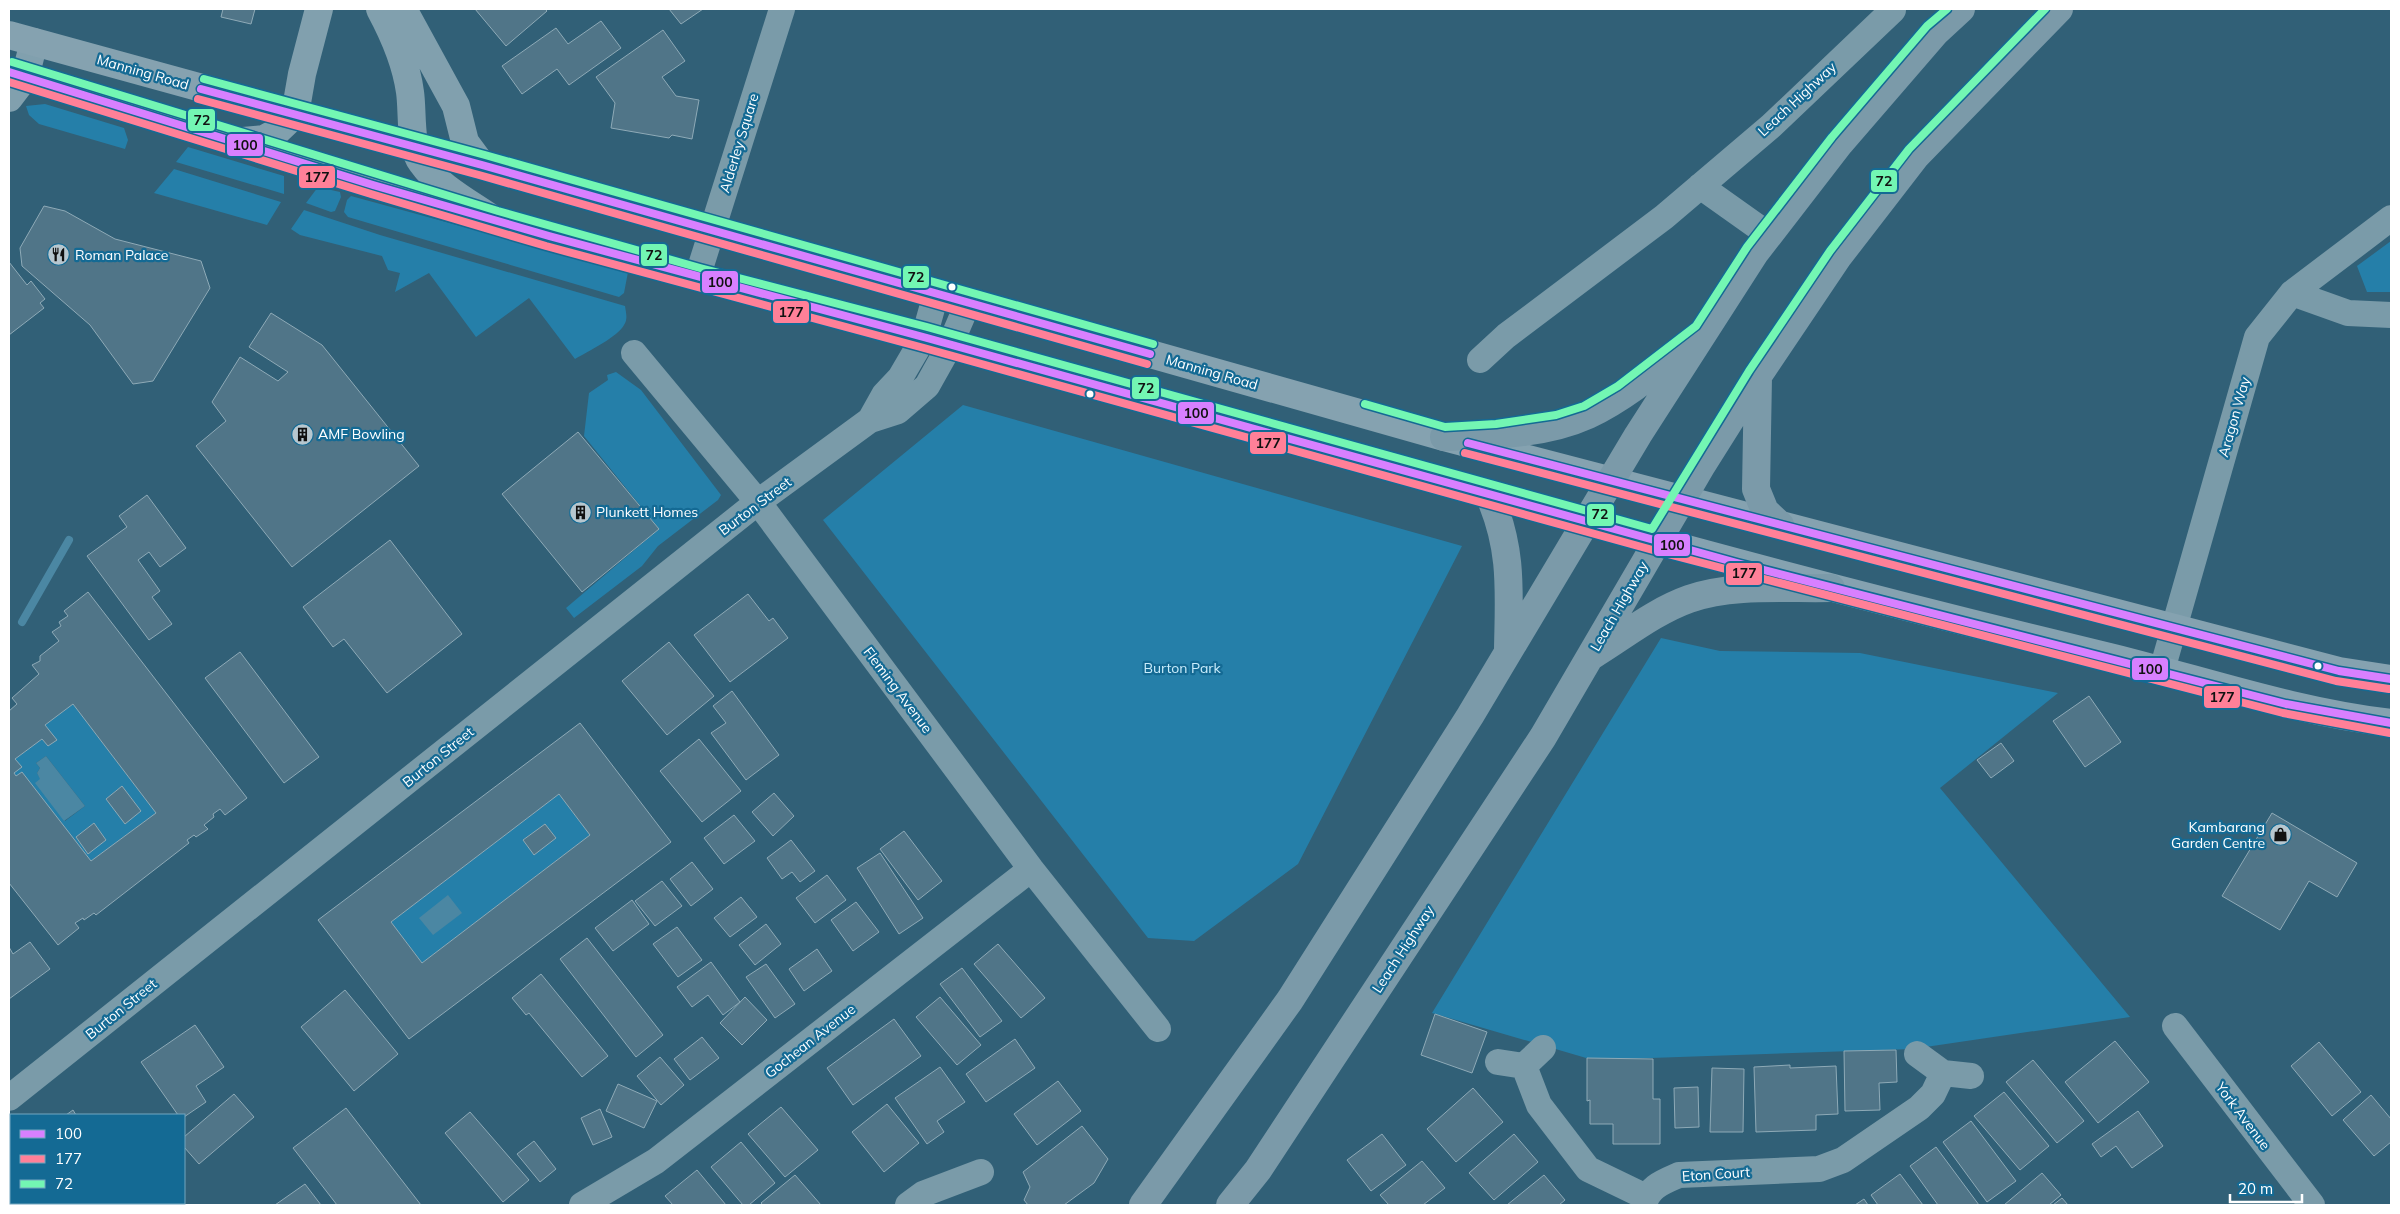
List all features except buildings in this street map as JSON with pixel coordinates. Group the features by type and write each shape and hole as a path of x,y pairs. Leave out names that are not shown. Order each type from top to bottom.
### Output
{"highway":[{"path":"1143,1205 1290,1000 1470,716 1610,481 1703,333 1769,235 1840,143 1935,33 1961,9"},
{"name":"Leach Highway","path":"1232,1205 1258,1170 1543,737 1681,500 1758,376 1838,257 1916,156 2059,9"},
{"path":"1444,437 1532,430 1558,425 1588,415 1653,373 1703,333"},
{"path":"1758,376 1756,490 1766,511 1780,525"},
{"path":"1490,495 1500,520 1510,574 1508,651"},
{"path":"1589,658 1668,608 1689,599 1732,590 1830,588"}],"main road":[{"name":"Manning Road","path":"22,38 482,165 1444,437 2174,627 2339,672 2391,679"},
{"path":"17,74 232,142 495,221 697,278 924,337 1586,522 1830,588 2162,670 2297,707 2345,718 2391,723"}],"street":[{"path":"232,142 264,139 275,133 295,114 302,74 319,9"},
{"path":"380,9 403,58 410,91 412,127 420,162 436,179 495,221"},
{"path":"403,9 456,106 465,142 482,165"},
{"name":"Alderley Square","path":"697,278 782,9"},
{"name":"Leach Highway","path":"1480,360 1506,336 1664,217 1771,126 1893,10"},
{"path":"9,98 17,74 22,38"},
{"path":"1700,186 1769,235"},
{"name":"Aragon Way","path":"2162,670 2257,337 2292,293 2391,218"},
{"path":"2292,293 2348,313 2391,315"},
{"name":"Burton Street","path":"870,420 884,395 900,378 924,337 936,294"},
{"name":"Burton Street","path":"9,1098 758,502 870,420 898,412 927,386 950,345 968,303"},
{"name":"Fleming Avenue","path":"634,353 758,502 1031,869 1158,1029"},
{"name":"Gochean Avenue","path":"582,1205 656,1162 1031,869"},
{"name":"York Avenue","path":"2174,1026 2312,1205"},
{"path":"1498,1062 1524,1066 1543,1048"},
{"path":"1917,1054 1943,1073 1971,1076"},
{"name":"Eton Court","path":"1524,1066 1539,1106 1588,1170 1645,1201 1657,1184 1679,1175 1819,1169 1843,1160 1919,1108 1933,1094 1943,1073"},
{"path":"908,1205 924,1194 981,1172"}],"green space":[{"path":"45,104 124,128 128,140 125,149 39,124 29,115 26,106"},
{"path":"188,147 284,176 284,194 176,162"},
{"path":"174,169 281,202 267,225 154,193"},
{"path":"318,187 340,192 341,197 335,211 331,212 306,203"},
{"path":"351,196 628,272 624,293 619,297 348,217 344,212 347,200"},
{"path":"304,210 380,235 625,306 625,323 616,334 575,359 529,298 476,337 429,273 395,292 400,273 388,270 382,256 300,235 291,229"},
{"path":"2391,241 2391,292 2367,292 2357,266"},
{"path":"616,372 641,390 721,495 718,500 658,546 642,566 574,618 566,608 659,529 584,436 589,393 608,380 607,375"},
{"name":"Burton Park","path":"963,405 1462,546 1298,864 1194,941 1148,938 823,520"},
{"path":"1661,638 1720,651 1860,653 2058,693 1940,788 2130,1017 1912,1049 1593,1060 1432,1013"},
{"path":"73,704 156,813 91,861 14,773 21,767 15,759 42,739 48,746 56,740 45,725","holes":["46,756 85,806 65,821 37,773 40,768 36,763","122,786 141,811 125,823 106,799","94,823 106,840 88,853 76,837"]},
{"path":"559,794 590,835 422,963 391,922","holes":["545,824 556,838 534,854 523,840"]}],"shaded area":[{"path":"46,756 85,806 64,821 35,783 40,779 37,773 40,768 36,763"},
{"path":"448,895 462,913 433,935 419,918"}],"waterway":[{"path":"22,622 69,540"}],"transit line":[{"name":"72","path":"1365,404 1445,427 1496,424 1556,415 1584,406 1618,386 1696,326 1747,247 1832,137 1927,26 1947,9"},
{"name":"72","path":"12,62 498,211 700,268 927,327 1652,529 1749,371 1830,251 1909,149 2045,9"},
{"name":"100","path":"9,72 373,185 549,236 927,338 1737,563 2286,704 2391,723"},
{"name":"72","path":"204,79 485,155 1153,344"},
{"name":"177","path":"9,82 546,246 924,348 1660,552 2283,713 2390,733"},
{"name":"100","path":"201,89 482,165 1150,354"},
{"name":"177","path":"198,99 479,175 1147,364"},
{"name":"100","path":"1468,443 2339,671 2391,679"},
{"name":"177","path":"1465,453 2336,681 2389,689"}],"place":[{"name":"Roman Palace","path":"59,255"},
{"name":"AMF Bowling","path":"302,434"},
{"name":"Plunkett Homes","path":"580,512"},
{"name":"Kambarang Garden Centre","path":"2281,835"}]}
